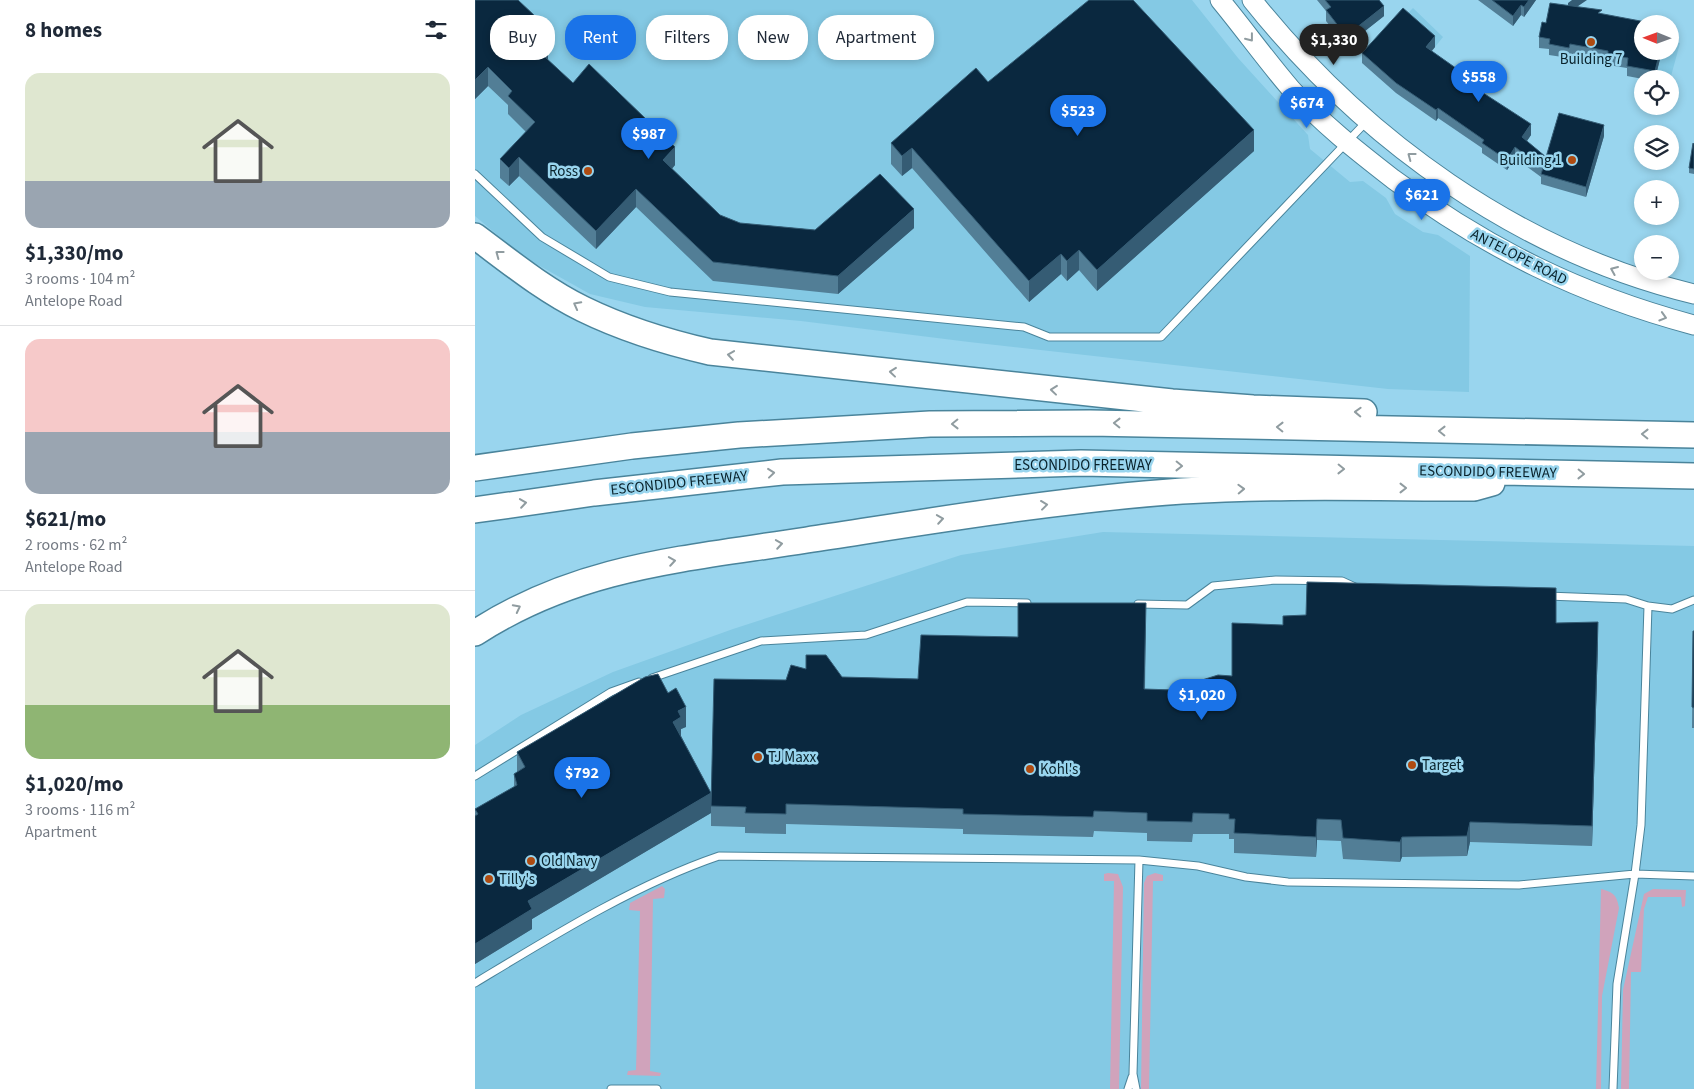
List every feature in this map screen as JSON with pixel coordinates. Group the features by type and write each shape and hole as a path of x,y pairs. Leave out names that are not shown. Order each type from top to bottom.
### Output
{"highway":[{"path":"475,236 523,272 582,308 639,332 710,352 1181,403 1253,408 1519,416 1561,433"},
{"path":"475,468 632,446 729,436 930,424 1091,423 1694,435"},
{"name":"ESCONDIDO FREEWAY","path":"475,510 595,493 782,472 1081,463 1694,476"},
{"path":"475,633 553,591 626,568 996,510 1183,491 1275,488 1474,488 1532,472"}],"main road":[{"name":"ANTELOPE ROAD","path":"1220,0 1291,89 1347,144 1432,208 1494,246 1599,295 1625,305 1694,325"},
{"name":"ANTELOPE ROAD","path":"1252,0 1306,62 1367,120 1438,176 1480,204 1529,230 1625,274 1694,294"}],"lane":[{"path":"475,174 542,237 609,277 670,292 1024,327 1049,337 1161,337 1347,144 1367,120"},
{"path":"1127,604 1187,605 1213,586 1276,580 1342,582 1363,590"},
{"path":"1539,596 1626,599 1648,606 1672,609 1694,600"},
{"path":"475,776 611,692 761,641 866,635 967,602 1037,603"},
{"path":"1613,1089 1617,984 1641,825 1648,606"},
{"path":"475,983 618,901 675,871 719,856 1139,860 1198,866 1246,877 1288,882 1519,885 1635,874 1694,876"},
{"path":"1136,1089 1133,1074 1139,860"},
{"path":"1128,1089 1133,1074"},
{"path":"611,1089 657,1089"}],"shaded area":[{"path":"475,0 1192,0 1238,58 1308,135 1310,149 1350,182 1363,181 1386,198 1395,214 1423,232 1438,235 1470,256 1469,392 1388,389 969,342 801,321 645,307 590,294 522,256 475,216"},
{"path":"1413,8 1443,37 1435,47 1403,18"},
{"path":"1660,60 1675,60 1673,70 1657,70"},
{"path":"1103,532 1694,546 1694,1089 475,1089 475,745 521,715 613,672 733,629 961,555"},
{"path":"1155,873 1163,875 1163,881 1153,881 1149,1089 1141,1089 1144,883 1147,876"},
{"path":"1104,874 1118,874 1123,887 1119,1089 1110,1089 1114,881 1104,881"},
{"path":"662,886 665,889 664,898 653,899 650,1071 661,1073 660,1076 627,1075 628,1071 636,1070 640,911 629,910 630,903"},
{"path":"1601,889 1609,891 1614,895 1619,908 1602,996 1601,1089 1596,1089"},
{"path":"1653,889 1686,890 1685,906 1682,907 1681,897 1648,897 1644,909 1641,972 1631,972 1629,1089 1621,1089 1623,990 1644,894"}],"building":[{"path":"475,0 518,0 534,15 490,15 490,60 548,60 573,83 589,64 675,147 663,160 720,215 740,223 815,230 880,174 914,209 838,276 713,262 636,189 596,231 519,157 509,168 500,159 535,122 508,96 512,91 488,67 475,80"},
{"path":"1089,0 1133,0 1254,130 1097,270 1079,250 1067,261 1061,254 1029,281 912,148 902,156 891,143 976,68 988,82"},
{"path":"1325,0 1379,0 1384,6 1346,36 1326,10 1331,7"},
{"path":"1492,0 1529,0 1524,7 1521,5 1513,16"},
{"name":"Building 7","path":"1550,3 1602,10 1598,13 1634,20 1634,60 1658,60 1655,70 1627,66 1628,58 1608,55 1608,51 1570,44 1569,48 1549,44 1550,39 1539,37 1542,22 1546,23"},
{"path":"1403,8 1435,36 1426,47 1460,71 1457,76 1531,124 1522,137 1546,157 1559,113 1604,125 1586,187 1541,174 1543,168 1515,147 1507,160 1482,143 1484,140 1438,108 1436,110 1396,83 1362,53"},
{"path":"1694,144 1694,169 1689,168"},
{"path":"1307,582 1556,588 1556,623 1598,622 1592,826 1470,822 1467,836 1402,837 1400,842 1343,838 1341,820 1317,819 1316,837 1234,833 1235,819 1229,819 1229,814 1193,813 1192,822 1147,821 1147,813 1094,811 1093,817 963,814 963,809 786,804 786,814 745,813 746,807 711,806 714,679 786,680 791,665 806,669 806,655 826,655 842,677 918,679 921,635 1018,637 1018,603 1146,603 1144,689 1202,691 1199,681 1218,675 1232,676 1232,623 1283,625 1283,616 1306,615"},
{"path":"1694,631 1694,708 1692,707"},
{"path":"658,674 668,693 676,688 686,707 678,711 681,717 673,722 711,793 528,901 532,909 475,944 475,816 478,814 475,809 517,785 514,774 525,767 517,752 645,677"}],"place":[{"name":"Building 7","path":"1591,42"},
{"name":"Building 1","path":"1572,160"},
{"name":"Ross","path":"588,171"},
{"name":"TJ Maxx","path":"758,757"},
{"name":"Target","path":"1412,765"},
{"name":"Kohl's","path":"1030,769"},
{"name":"Old Navy","path":"531,861"},
{"name":"Tilly's","path":"489,879"}]}
